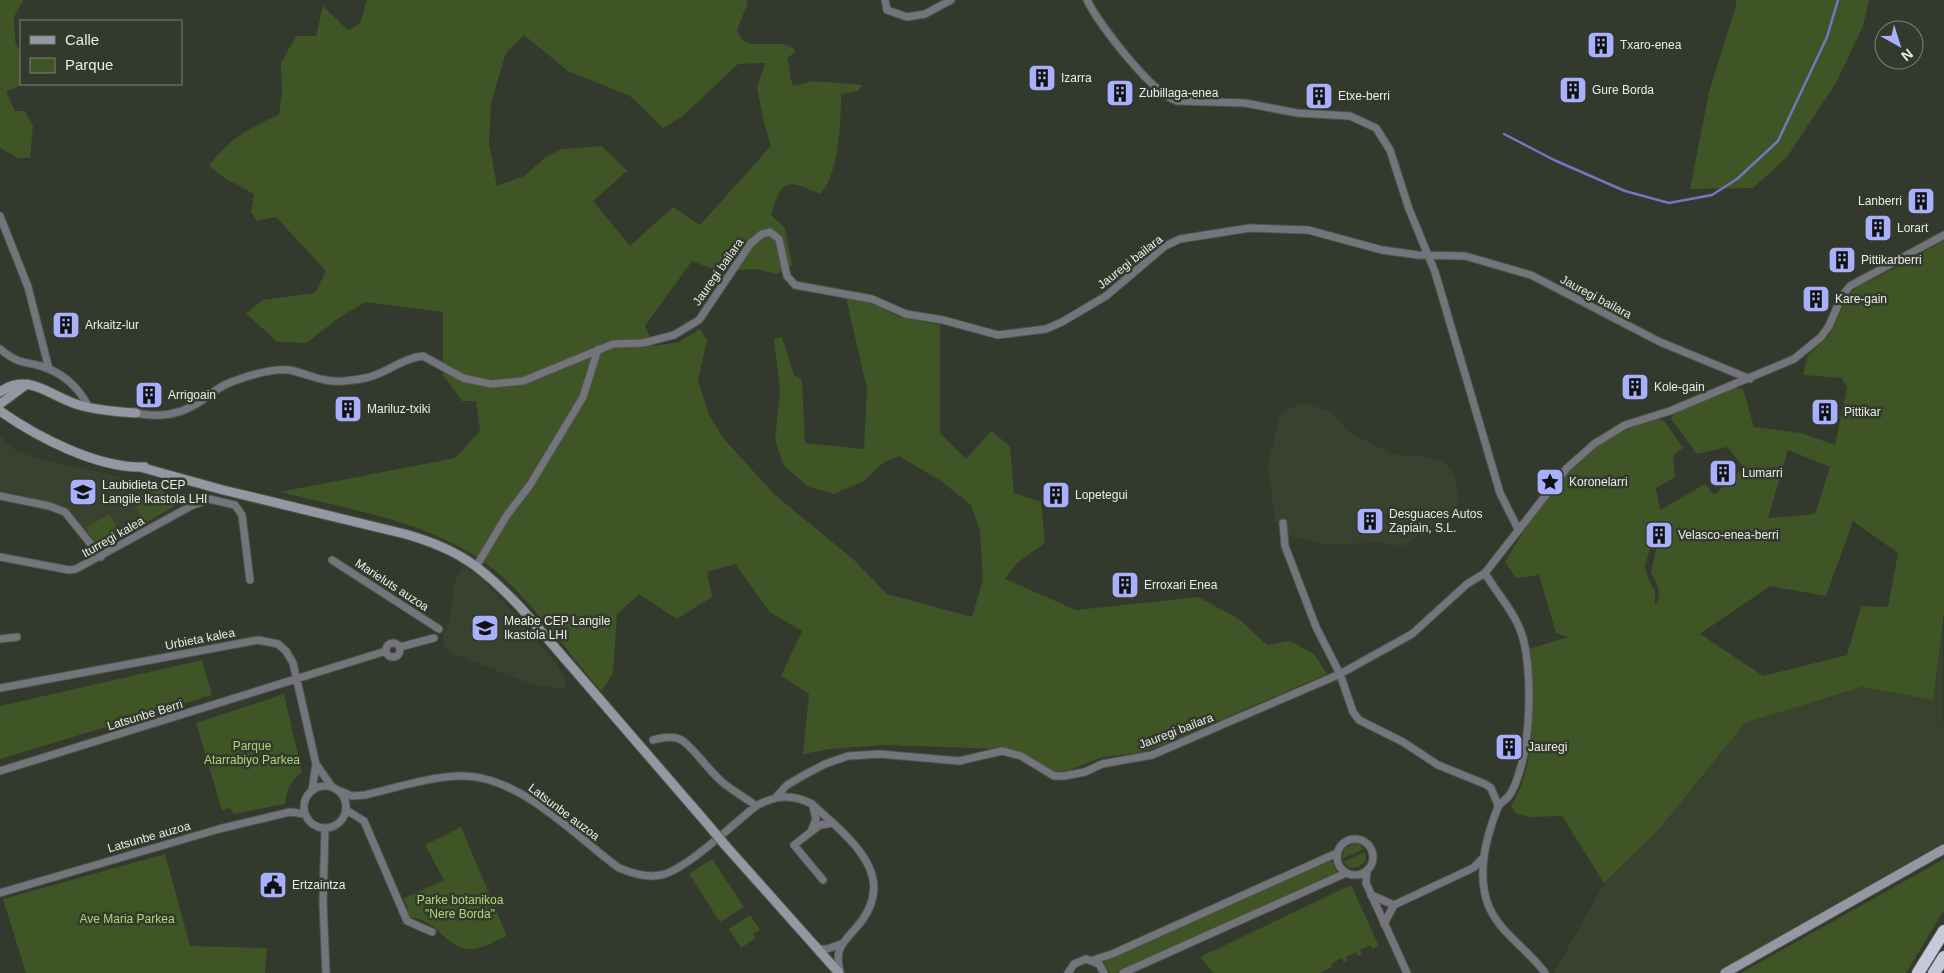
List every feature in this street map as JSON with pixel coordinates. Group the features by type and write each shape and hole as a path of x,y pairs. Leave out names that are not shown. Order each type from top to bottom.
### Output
{"highway":[{"path":"1918,973 1944,931"},
{"path":"1934,973 1944,957"}],"main road":[{"path":"0,392 14,384 27,384 40,387 78,405 136,413"},
{"path":"0,404 27,384"},
{"path":"10,398 12,420"},
{"path":"0,411 34,434 87,455 435,542 477,565 521,608 725,845 839,973"},
{"path":"1725,973 1944,849"}],"street":[{"path":"885,0 887,10 906,17 925,14 951,0"},
{"path":"1087,0 1120,46 1157,90 1168,98 1177,101 1244,103 1297,113 1350,116 1376,128 1390,150 1409,209 1442,292 1500,494 1518,529"},
{"path":"0,216 28,287 49,369"},
{"name":"Jauregi bailara","path":"136,413 170,415 180,413 201,402 213,391 236,380 276,370 287,370 326,382 342,382 366,378 406,360 423,356 463,378 491,384 523,381 613,344 660,340 684,330 699,320 751,243 762,234 770,232 779,239 787,276 795,285 872,299 906,314 943,320 998,335 1046,329 1078,314 1135,274 1165,246 1180,239 1250,228 1308,230 1382,250 1465,256 1532,275 1660,342 1750,379"},
{"name":"Jauregi bailara","path":"776,797 788,785 806,774 848,756 880,754 959,761 1002,751 1021,756 1054,776 1085,772 1102,764 1152,755 1204,735 1248,713 1291,697 1340,674 1412,634 1467,584 1485,573 1567,468 1580,455 1610,432 1780,367 1812,346 1829,326 1842,296 1850,286 1944,235"},
{"path":"0,349 21,363 49,369 76,388 88,406"},
{"path":"477,565 507,515 530,485 582,397 598,349"},
{"path":"0,496 49,506 65,512 101,557"},
{"name":"Iturregi kalea","path":"0,557 69,570 85,566 202,500 217,501 235,506 242,515 250,580"},
{"path":"1284,523 1285,546 1316,627 1340,674 1349,704 1359,720 1403,742 1438,765 1485,784 1491,788 1498,805"},
{"name":"Marieluts auzoa","path":"332,560 439,629"},
{"path":"1485,573 1508,606 1523,638 1528,695 1528,726 1521,765 1509,796 1498,805 1483,858 1484,879 1489,906 1499,924 1535,959 1545,973"},
{"path":"0,639 17,637"},
{"path":"296,680 386,651 390,644 395,643 400,647 434,638"},
{"name":"Urbieta kalea","path":"0,688 258,640 272,641 286,651 293,663 316,764 332,787"},
{"name":"Latsunbe Berri","path":"0,770 296,680"},
{"path":"653,740 662,737 674,738 683,742 720,780 756,806"},
{"name":"Urbieta kalea","path":"312,791 316,764"},
{"name":"Latsunbe auzoa","path":"340,791 352,796 365,795 458,776 477,776 500,782 522,794 619,868 637,874 662,874 679,868 756,806 776,797"},
{"path":"321,786 332,787 340,791 346,803 346,810 339,822 325,828 313,824 305,814 305,800 312,791 321,786"},
{"path":"776,797 790,796 812,804 863,854 870,865 874,878 872,903 866,915 841,944 837,956 839,973"},
{"path":"812,804 816,819 812,830"},
{"path":"346,810 364,822 407,921 432,932"},
{"name":"Latsunbe auzoa","path":"0,893 219,829 290,812 305,814"},
{"path":"823,880 794,845 820,825 833,823"},
{"path":"325,828 326,973"},
{"path":"1068,973 1079,960 1093,960 1112,954 1337,852 1343,843 1348,840 1362,840 1367,843 1373,857 1367,871 1366,883 1407,973"},
{"path":"1337,852 1338,864 1346,873"},
{"path":"1384,924 1394,905 1475,867 1483,858"},
{"path":"1475,867 1484,879"},
{"path":"1356,875 1367,871"},
{"path":"1123,973 1346,873 1356,875 1366,883"},
{"path":"1371,895 1394,905"},
{"path":"818,949 827,949 841,944"},
{"path":"1093,960 1099,964 1104,973"}],"shaded area":[{"path":"1306,403 1331,412 1350,433 1396,455 1429,457 1445,462 1455,477 1459,504 1452,519 1425,529 1404,546 1380,543 1325,544 1290,536 1275,521 1268,465 1279,419 1286,409"},
{"name":"Laubidieta CEP Langile Ikastola LHI","path":"0,436 16,451 48,461 160,485 175,506 91,555 78,529 62,515 47,507 0,498"},
{"name":"Meabe CEP Langile Ikastola LHI","path":"463,565 482,579 510,609 557,665 565,678 566,687 563,689 533,685 447,651 443,642 443,634 451,614 454,583"},
{"path":"1943,613 1944,842 1717,973 1554,973 1604,883 1661,827 1745,723 1862,687 1933,700"}],"green space":[{"path":"0,0 23,0 14,17 15,41 20,52 20,85 22,85 6,92 15,111 25,111 33,126 30,158 18,158 0,148"},
{"path":"367,0 747,0 747,5 737,30 743,41 750,44 783,44 795,49 794,53 787,58 793,86 813,81 862,85 858,91 841,94 838,147 826,186 820,194 793,184 787,185 779,194 775,203 771,215 785,228 792,265 777,274 756,269 718,271 692,261 645,326 654,346 679,342 700,329 707,340 698,380 709,415 723,438 775,495 854,560 887,594 972,617 983,580 980,530 971,505 941,481 899,456 883,463 864,481 834,494 809,487 784,466 775,440 780,390 774,339 782,337 794,375 802,380 805,443 864,449 867,389 846,298 864,300 901,317 940,325 940,433 966,459 991,431 1010,446 1014,493 1041,502 1045,543 1017,563 1005,579 1076,610 1198,597 1239,619 1267,645 1290,641 1314,654 1327,674 1160,746 1137,753 1102,757 1070,770 1055,772 1001,749 884,745 830,749 803,754 809,694 781,676 802,631 770,612 735,564 707,572 712,597 677,619 639,594 617,614 613,674 601,691 510,584 486,564 460,547 402,523 280,492 455,458 480,431 476,401 462,401 443,375 443,312 366,302 340,317 306,343 277,342 246,313 263,300 315,293 326,271 276,217 257,221 251,212 254,194 226,179 209,166 223,149 240,135 279,115 282,93 281,63 296,36 316,36 323,6 349,31 360,23","holes":["524,35 568,71 630,96 663,128 684,115 738,64 765,63 757,87 763,119 771,146 700,225 673,207 630,246 593,201 627,171 602,146 562,149 546,157 524,176 497,186 489,143 491,103 506,53"]},
{"path":"1736,0 1869,0 1863,26 1836,83 1787,157 1753,188 1690,189 1709,92 1736,6"},
{"path":"1944,240 1944,613 1933,700 1862,687 1745,723 1661,827 1604,883 1562,816 1529,817 1515,813 1511,806 1520,788 1530,749 1532,688 1529,649 1568,637 1556,633 1539,575 1516,578 1505,562 1541,505 1574,466 1602,442 1629,428 1658,419 1664,421 1683,448 1673,455 1675,477 1656,488 1660,510 1705,484 1714,495 1744,467 1727,447 1697,454 1671,419 1674,413 1734,388 1743,389 1754,427 1801,433 1835,445 1847,388 1842,378 1803,375 1808,355 1829,336 1849,294 1859,286 1906,263","holes":["1788,450 1830,467 1815,514 1768,518","1853,521 1898,553 1888,607 1861,606 1847,655 1763,676 1700,634 1770,586 1826,596","1652,542 1656,550 1651,572 1659,592 1655,605 1655,591 1648,578 1645,566"]},
{"path":"160,485 173,507 145,523 132,500"},
{"path":"109,514 122,535 99,549 86,528"},
{"path":"202,660 212,695 0,759 0,706"},
{"name":"Parque Atarrabiyo Parkea","path":"284,694 302,772 290,786 285,804 234,814 230,808 222,810 196,723"},
{"name":"Parke botanikoa \"Nere Borda\"","path":"461,827 507,936 486,946 473,949 464,949 456,945 426,922 407,918 404,911 408,907 403,899 444,880 425,845"},
{"path":"1352,844 1359,844 1364,849 1342,859 1344,849"},
{"path":"1365,852 1366,861 1358,867 1350,868 1343,862"},
{"name":"Ave Maria Parkea","path":"165,854 190,946 267,948 265,973 26,973 3,899"},
{"path":"1330,858 1337,872 1116,973 1110,973 1103,962"},
{"path":"712,859 744,907 720,922 689,874"},
{"path":"1944,859 1944,910 1906,973 1741,973"},
{"path":"1351,885 1379,946 1372,949 1371,945 1360,950 1362,954 1358,956 1356,952 1346,957 1347,961 1344,962 1342,958 1331,964 1332,967 1320,973 1213,973 1200,957"},
{"path":"750,915 760,930 753,934 756,938 741,948 729,929"}],"waterway":[{"path":"1504,134 1554,160 1625,191 1669,203 1712,195 1737,179 1778,141 1827,37 1838,0"}],"place":[{"name":"Txaro-enea","path":"1601,45"},
{"name":"Izarra","path":"1042,78"},
{"name":"Gure Borda","path":"1573,90"},
{"name":"Zubillaga-enea","path":"1120,93"},
{"name":"Etxe-berri","path":"1319,96"},
{"name":"Lanberri","path":"1921,201"},
{"name":"Lorart","path":"1878,228"},
{"name":"Pittikarberri","path":"1842,260"},
{"name":"Kare-gain","path":"1816,299"},
{"name":"Arkaitz-lur","path":"66,325"},
{"name":"Kole-gain","path":"1635,387"},
{"name":"Arrigoain","path":"149,395"},
{"name":"Mariluz-txiki","path":"348,409"},
{"name":"Pittikar","path":"1825,412"},
{"name":"Lumarri","path":"1723,473"},
{"name":"Koronelarri","path":"1550,482"},
{"name":"Laubidieta CEP Langile Ikastola LHI","path":"83,492"},
{"name":"Lopetegui","path":"1056,495"},
{"name":"Desguaces Autos Zapiain, S.L.","path":"1370,521"},
{"name":"Velasco-enea-berri","path":"1659,535"},
{"name":"Erroxari Enea","path":"1125,585"},
{"name":"Meabe CEP Langile Ikastola LHI","path":"485,628"},
{"name":"Jauregi","path":"1509,747"},
{"name":"Ertzaintza","path":"273,885"}]}
